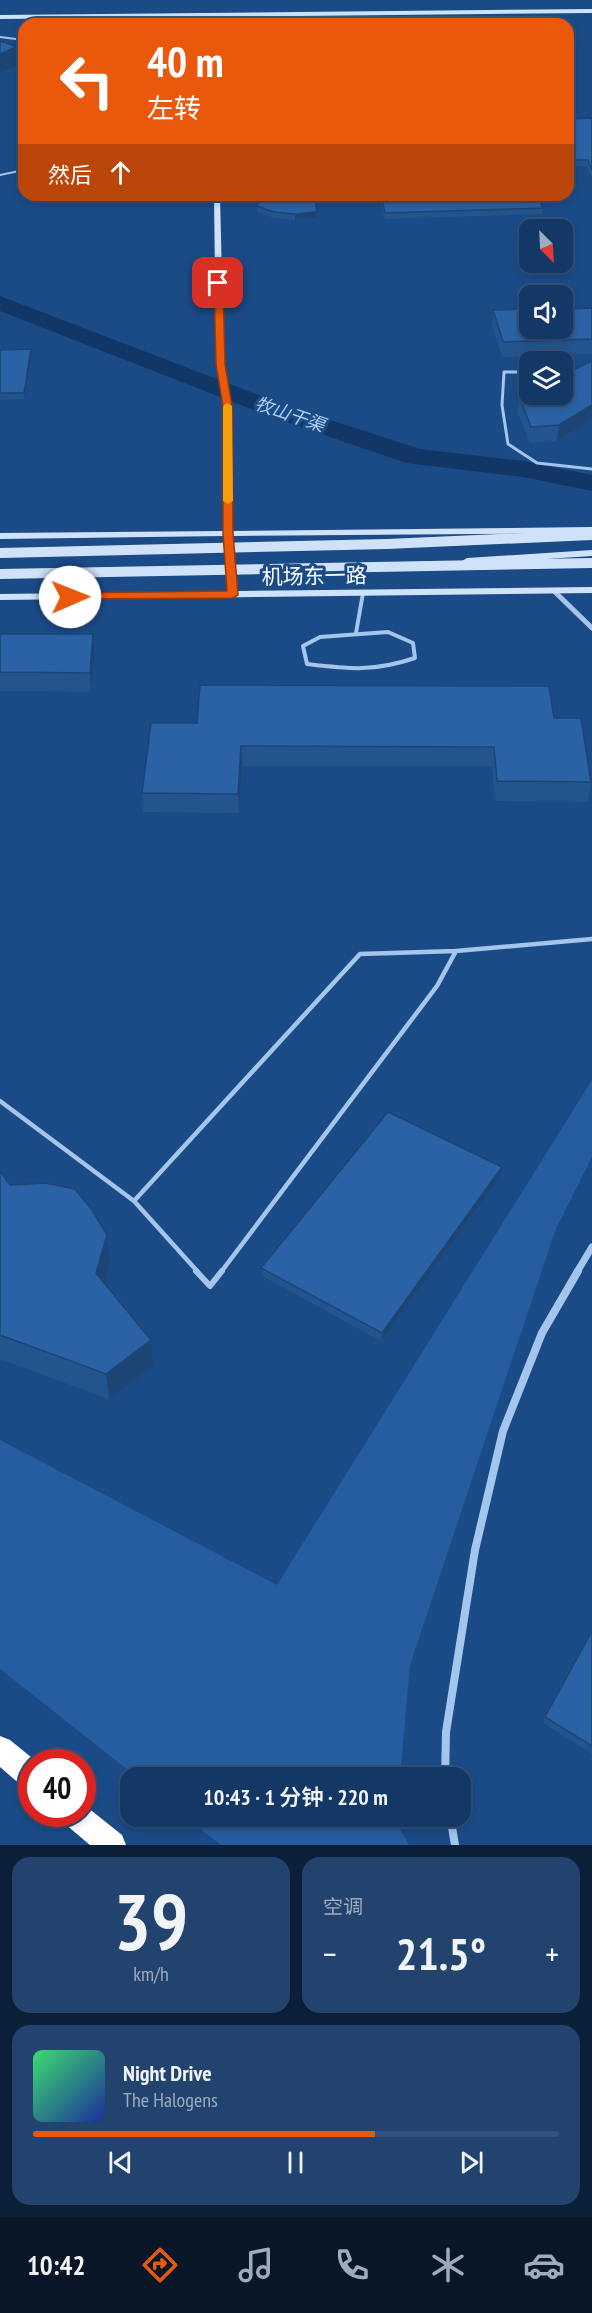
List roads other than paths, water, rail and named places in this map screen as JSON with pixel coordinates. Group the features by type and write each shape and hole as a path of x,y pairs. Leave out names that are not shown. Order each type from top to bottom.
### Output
{"highway":[{"path":"0,1750 18,1765"},
{"path":"91,1827 112,1845"}],"street":[{"path":"0,17 592,11"},
{"path":"217,201 220,364 227,406 228,533 233,595"},
{"name":"机场东一路","path":"0,536 592,530"},
{"path":"0,554 387,544 592,535"},
{"path":"376,567 592,553"},
{"path":"0,574 592,563"},
{"name":"机场东一路","path":"0,597 592,590"},
{"path":"554,591 592,628"},
{"path":"446,1767 446,1732 475,1550 503,1431 542,1333 592,1247"},
{"path":"452,1827 455,1845"}],"lane":[{"path":"0,37 18,39"},
{"path":"0,175 18,171"},
{"path":"573,370 582,370"},
{"path":"519,372 504,372 502,405 508,444 537,463 592,469"},
{"path":"356,633 363,593"},
{"path":"388,632 413,643 415,658 388,667 352,669 307,664 303,646 320,637 356,633 388,632"},
{"path":"134,1201 360,954 456,951 592,939"},
{"path":"0,1101 134,1201 210,1286 437,986 456,951"}],"waterway":[{"name":"牧山干渠","path":"0,303 278,411 416,457 523,469 592,483"}]}
